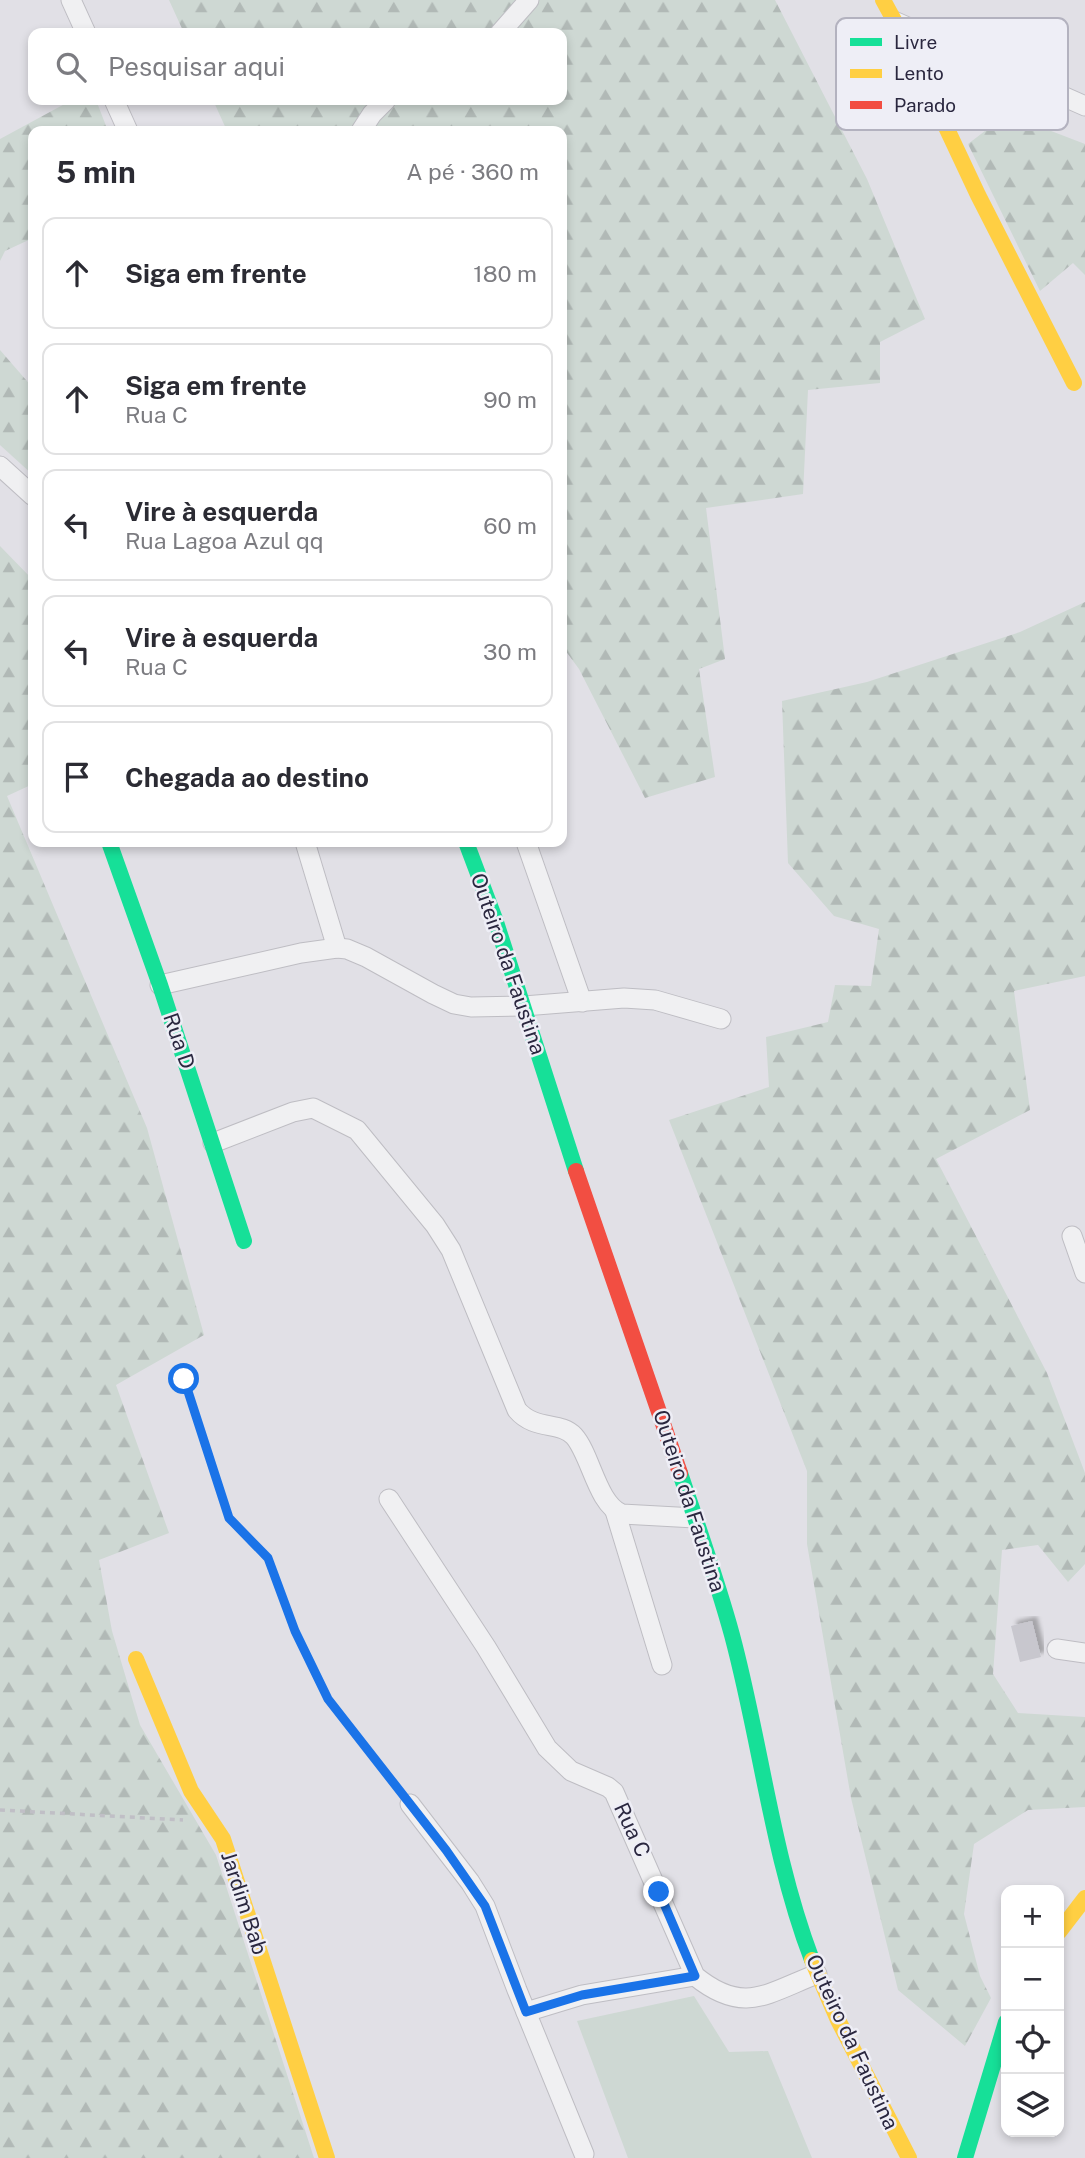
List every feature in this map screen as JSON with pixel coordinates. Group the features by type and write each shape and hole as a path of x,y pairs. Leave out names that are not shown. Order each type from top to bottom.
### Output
{"street":[{"path":"71,0 84,28"},
{"path":"504,28 529,0"},
{"path":"883,0 892,18"},
{"path":"1068,98 1085,106"},
{"path":"116,105 126,126"},
{"path":"365,126 382,105"},
{"path":"947,130 1074,383"},
{"path":"0,466 28,491"},
{"name":"Rua D","path":"111,847 160,985 244,1241"},
{"path":"307,847 337,948"},
{"name":"Outeiro da Faustina","path":"468,847 495,919 562,1129 635,1335 732,1634 780,1854 802,1934 817,1974 866,2077 909,2158"},
{"path":"528,847 582,1002"},
{"path":"160,985 301,953 337,948 366,957 454,1004 471,1007 524,1006 624,998 655,1000 721,1019"},
{"path":"213,1143 293,1112 313,1108 357,1130 435,1225 451,1250 517,1410 524,1419 573,1434 615,1511 662,1665"},
{"path":"1072,1236 1085,1273"},
{"name":"Rua C","path":"389,1499 479,1635 547,1748 571,1770 608,1787 614,1793 695,1976"},
{"path":"615,1511 622,1514 695,1518"},
{"path":"1057,1649 1085,1653"},
{"name":"Jardim Bab","path":"136,1659 191,1791 223,1839 327,2158"},
{"path":"410,1804 470,1882 485,1906 584,2154"},
{"path":"1064,1925 1085,1898"},
{"path":"526,2012 582,1995 695,1976 711,1989 744,1999 817,1974"},
{"path":"965,2158 1001,2039"}],"path":[{"path":"184,1379 229,1518 268,1558 295,1631 328,1699 410,1804"},
{"path":"0,1810 211,1822"}],"green space":[{"path":"169,0 775,0 836,119 836,130 842,130 867,179 925,319 880,342 880,383 808,390 803,494 706,508 725,659 699,669 715,777 645,798 579,669 567,653 567,126 225,126 215,105 567,105 567,28 182,28"},
{"path":"63,105 98,105 106,126 28,126 28,240 5,251 0,261 0,139"},
{"path":"986,130 1049,130 1085,144 1085,275 1073,263 1040,291 968,144"},
{"path":"0,350 28,382 28,470 0,445"},
{"path":"0,546 28,575 28,786 7,796 147,1128 204,1335 116,1385 169,1533 99,1560 112,1631 140,1725 216,1855 314,2158 0,2158"},
{"path":"1085,602 1085,976 1014,991 1030,1110 936,1159 1047,1373 1085,1473 1085,1564 1068,1582 1038,1545 1002,1550 993,1674 1018,1713 1085,1717 1085,1807 1028,1810 974,1844 964,1914 980,1976 991,1998 965,2046 898,1990 851,1798 807,1544 807,1471 669,1120 769,1087 766,1037 828,1022 835,985 871,986 879,929 834,916 788,863 782,701 867,682 1020,632"},
{"path":"694,1996 729,2052 768,2051 812,2158 628,2158 577,2021"}],"building":[{"path":"1032,1621 1041,1657 1020,1662 1011,1626"}],"traffic: fast":[{"path":"111,847 160,985 244,1241"},
{"path":"468,847 495,919 576,1171"},
{"path":"680,1473 732,1635 777,1840 798,1920 812,1960"},
{"path":"965,2158 1001,2039"}],"traffic: slow":[{"path":"883,0 893,18"},
{"path":"947,130 1074,383"},
{"path":"136,1659 191,1791 223,1839 327,2158"},
{"path":"1064,1925 1085,1898"},
{"path":"812,1960 838,2020 909,2158"}],"traffic: jam":[{"path":"576,1171 680,1473"}],"route":[{"path":"184,1379 229,1518 268,1558 295,1631 328,1699 446,1850 485,1906 526,2012 582,1995 695,1976 659,1892"}]}
